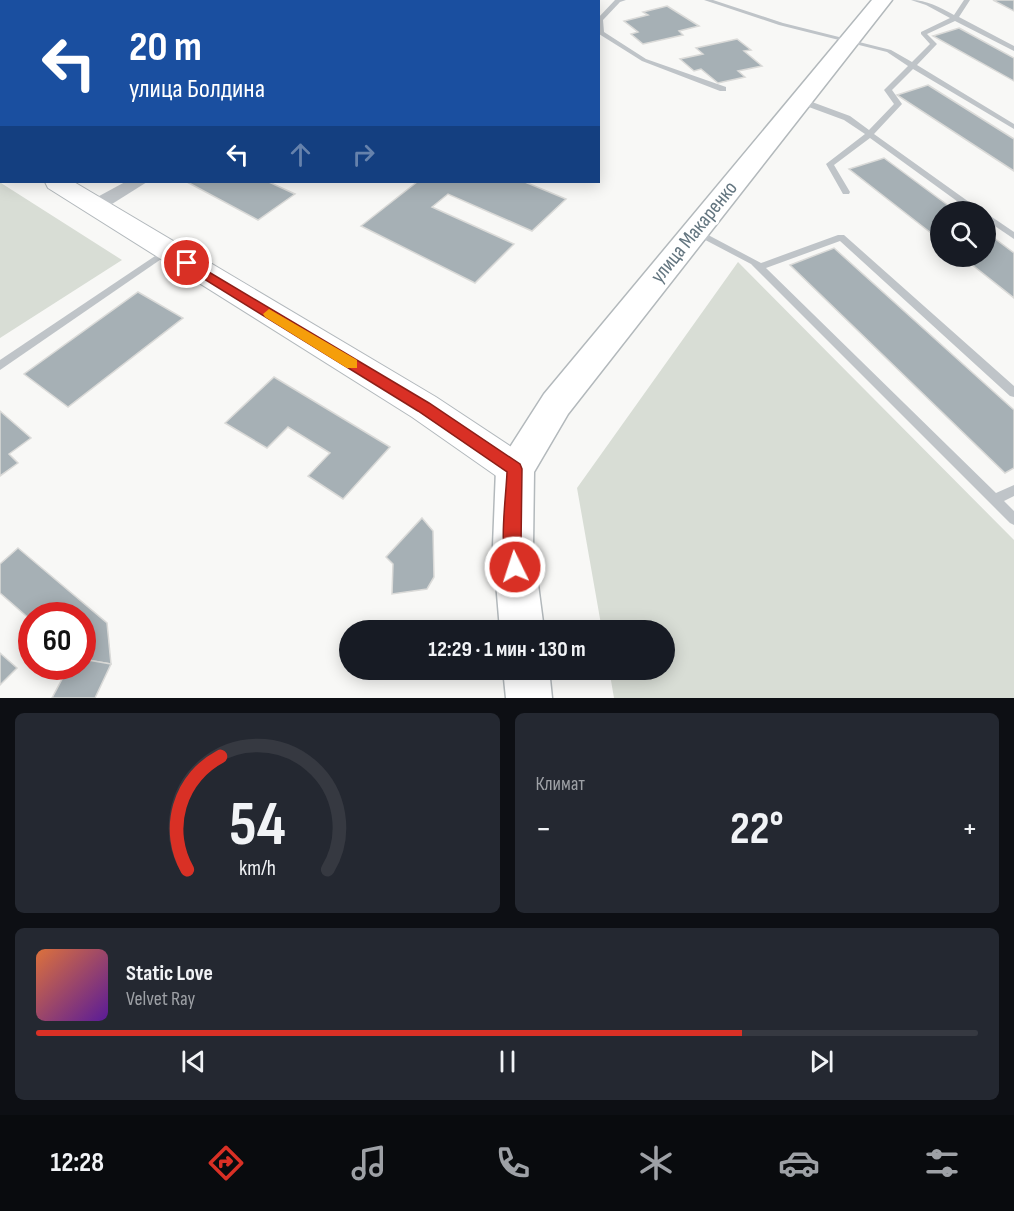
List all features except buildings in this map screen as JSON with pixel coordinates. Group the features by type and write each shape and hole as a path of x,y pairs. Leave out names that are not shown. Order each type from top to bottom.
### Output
{"main road":[{"name":"улица Макаренко","path":"515,469 556,404 882,0"},
{"path":"59,183 414,401 515,469 513,546 521,620"},
{"path":"527,680 529,698"}],"street":[{"path":"97,206 136,183"}],"lane":[{"path":"623,0 618,1 600,20 602,33 644,60 723,89"},
{"path":"707,0 782,24 889,51 1014,127"},
{"path":"914,0 928,4 1014,49"},
{"path":"846,192 830,164 870,134 898,104 888,90 934,44 923,33 955,18 967,0"},
{"path":"801,101 847,118 964,201"},
{"path":"996,223 1014,236"},
{"path":"695,231 759,267 1014,519"},
{"path":"759,267 841,237 1014,393"},
{"path":"0,366 168,251"},
{"path":"995,500 1014,490"}],"shaded area":[{"path":"0,183 1,183 122,260 0,338"},
{"path":"738,262 1014,540 1014,698 614,698 611,680 675,680 675,620 600,620 577,488"}],"slow traffic":[{"path":"269,314 352,364"}],"route":[{"path":"187,263 423,407 515,469 513,546 515,567"}]}
